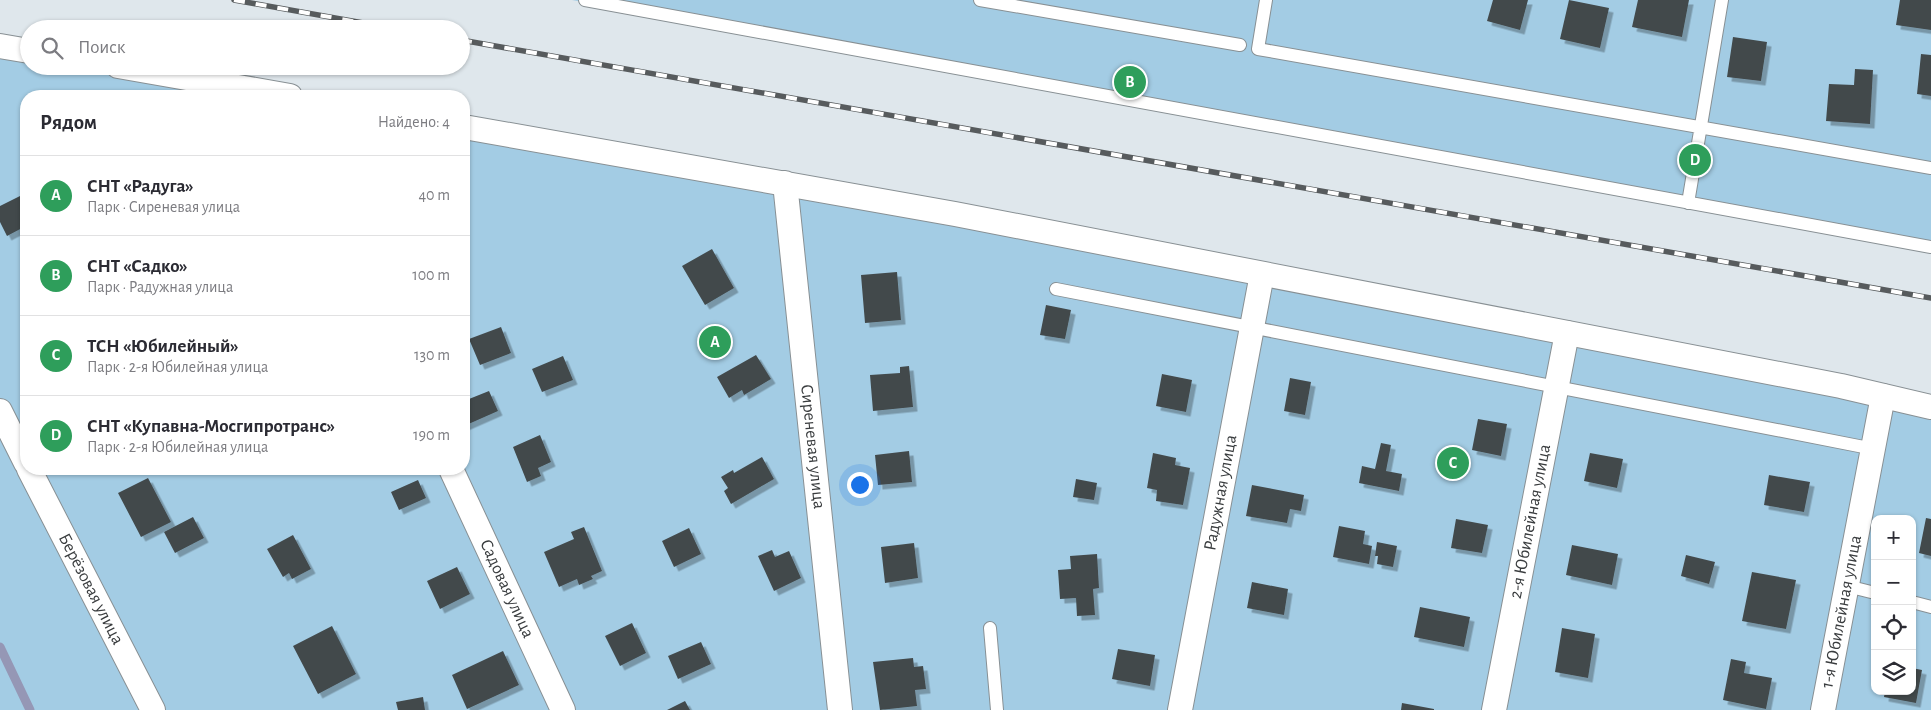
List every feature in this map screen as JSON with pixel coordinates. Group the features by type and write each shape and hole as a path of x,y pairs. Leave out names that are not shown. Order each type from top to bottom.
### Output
{"street":[{"path":"0,46 20,49"},
{"path":"170,75 256,90"},
{"path":"470,128 785,183 1262,274 1567,333 1931,407"},
{"name":"Сиреневая улица","path":"785,183 840,710"},
{"name":"Радужная улица","path":"1180,710 1262,274"},
{"name":"2-я Юбилейная улица","path":"1494,710 1567,333"},
{"name":"1-я Юбилейная улица","path":"1823,710 1883,396"},
{"path":"0,412 20,450"},
{"name":"Берёзовая улица","path":"33,475 154,710"},
{"name":"Садовая улица","path":"454,475 564,710"}],"lane":[{"path":"585,0 1931,247"},
{"path":"980,0 1240,46"},
{"path":"1266,0 1258,49 1931,168"},
{"path":"1688,202 1722,0"},
{"path":"1056,289 1874,449"},
{"path":"1847,586 1871,592"},
{"path":"1916,603 1931,607"},
{"path":"990,628 997,710"}],"shaded area":[{"path":"572,0 1931,0 1931,247"},
{"path":"0,46 20,49 20,75 170,75 256,90 20,90 20,475 470,475 470,128 1931,407 1931,710 0,710"}],"building":[{"path":"1493,0 1528,0 1520,30 1487,21"},
{"path":"1569,0 1609,8 1600,48 1560,39"},
{"path":"1638,0 1689,0 1682,37 1632,27"},
{"path":"1900,0 1931,0 1931,30 1896,25"},
{"path":"1733,37 1767,42 1761,81 1727,77"},
{"path":"1921,54 1931,55 1931,96 1917,94"},
{"path":"1855,69 1873,70 1870,124 1826,121 1829,84 1854,85"},
{"path":"20,196 20,229 7,236 0,222 0,206"},
{"path":"712,249 734,288 705,305 682,266"},
{"path":"897,272 901,320 865,323 861,275"},
{"path":"1046,305 1071,310 1065,339 1040,335"},
{"path":"501,327 511,353 480,365 470,339"},
{"path":"756,355 771,379 744,395 742,390 729,398 717,377"},
{"path":"563,356 573,380 542,392 532,369"},
{"path":"909,366 913,407 873,411 870,375 900,373 900,367"},
{"path":"1162,374 1192,380 1186,412 1156,406"},
{"path":"1290,378 1311,382 1305,415 1284,411"},
{"path":"489,391 498,411 470,423 470,399"},
{"path":"1478,419 1507,424 1501,456 1472,450"},
{"path":"540,435 551,462 538,468 541,476 527,482 513,447"},
{"path":"1381,443 1391,445 1386,471 1402,474 1399,491 1359,483 1362,466 1375,469"},
{"path":"909,451 912,482 878,485 875,455"},
{"path":"1153,453 1176,458 1175,465 1190,468 1183,505 1156,501 1157,490 1147,488"},
{"path":"1590,453 1623,459 1617,488 1584,481"},
{"path":"762,457 774,479 731,504 724,491 728,488 721,477 733,470 734,473"},
{"path":"1769,475 1810,482 1804,512 1764,505"},
{"path":"148,478 171,522 141,537 118,493"},
{"path":"1076,479 1097,483 1094,500 1073,497"},
{"path":"418,480 426,498 399,510 391,492"},
{"path":"1252,485 1304,495 1301,511 1290,509 1287,523 1246,516"},
{"path":"193,517 204,538 175,553 164,532"},
{"path":"1926,518 1931,519 1931,556 1919,553"},
{"path":"1456,519 1488,525 1482,553 1451,548"},
{"path":"1339,526 1365,531 1363,544 1372,546 1369,564 1333,557"},
{"path":"584,527 602,571 591,576 593,579 579,585 577,579 559,587 544,552 574,539 571,532"},
{"path":"689,528 701,554 674,567 662,541"},
{"path":"293,535 311,569 292,579 289,573 283,577 267,549"},
{"path":"1377,542 1397,546 1393,567 1377,564 1378,556 1375,556"},
{"path":"914,543 918,578 885,583 881,547"},
{"path":"1572,545 1618,554 1612,585 1566,575"},
{"path":"772,550 775,557 789,551 801,578 774,591 758,556"},
{"path":"1097,554 1099,588 1093,589 1095,615 1077,616 1076,598 1060,599 1058,570 1071,569 1070,556"},
{"path":"1686,555 1715,562 1709,584 1681,576"},
{"path":"457,567 470,594 440,609 427,581"},
{"path":"1752,572 1796,580 1786,629 1742,621"},
{"path":"1252,582 1288,589 1284,615 1247,608"},
{"path":"1420,607 1470,617 1464,647 1414,637"},
{"path":"632,623 646,653 620,666 605,636"},
{"path":"332,626 356,674 318,694 293,646"},
{"path":"1562,628 1595,634 1588,678 1555,672"},
{"path":"701,642 711,664 678,679 668,656"},
{"path":"1118,649 1155,655 1150,686 1112,679"},
{"path":"503,651 519,685 467,709 452,675"},
{"path":"913,658 914,667 923,666 926,689 915,690 917,706 880,710 873,662"},
{"path":"1731,659 1746,662 1744,673 1772,678 1766,709 1723,700"},
{"path":"1916,669 1922,670 1916,703 1884,697 1884,695 1916,695"},
{"path":"423,697 425,710 398,710 396,702"},
{"path":"685,701 690,710 667,710"},
{"path":"1402,703 1434,709 1434,710 1401,710"}],"waterway":[{"path":"0,647 30,710"}],"railway":[{"path":"234,0 346,20"},
{"path":"470,42 1931,298"}],"place":[{"name":"СНТ «Садко»","path":"1130,82"},
{"name":"СНТ «Купавна-Мосгипротранс»","path":"1695,160"},
{"name":"СНТ «Радуга»","path":"715,342"},
{"name":"ТСН «Юбилейный»","path":"1453,463"}]}
